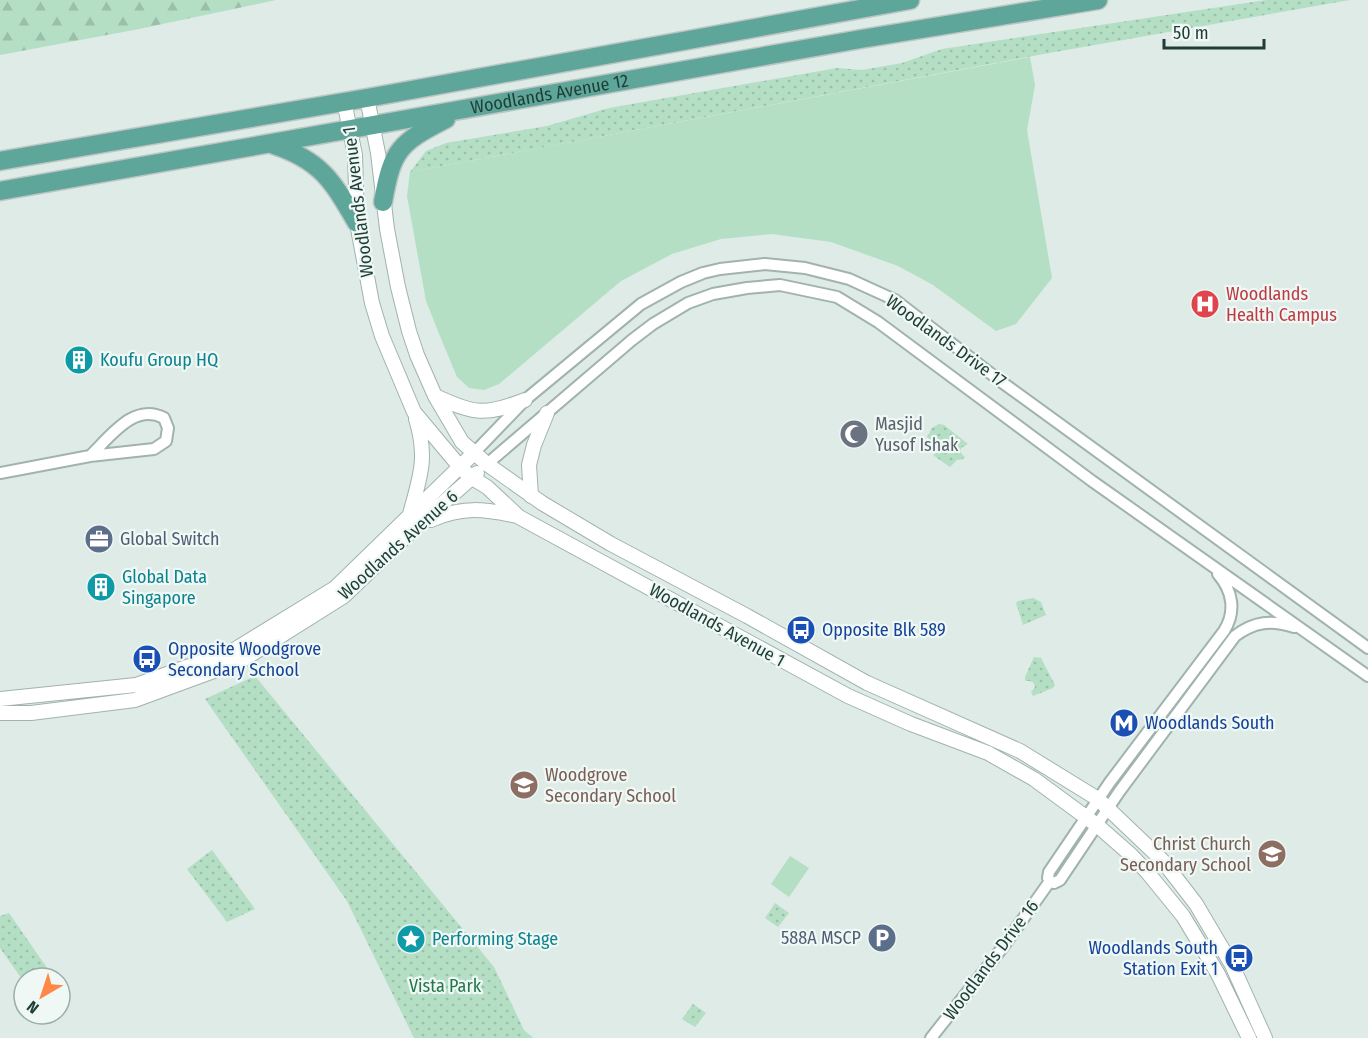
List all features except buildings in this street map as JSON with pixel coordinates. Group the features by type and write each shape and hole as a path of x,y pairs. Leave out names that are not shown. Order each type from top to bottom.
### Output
{"main road":[{"name":"Woodlands Avenue 12","path":"0,161 367,98 910,0"},
{"name":"Woodlands Avenue 12","path":"0,192 861,39 1098,0"},
{"path":"383,202 388,171 399,150 415,134 464,110"},
{"path":"273,144 293,151 321,169 338,191 357,223"}],"street":[{"name":"Woodlands Avenue 1","path":"367,98 398,287 409,331 435,396 462,442 487,464 531,496 611,544 867,683 1020,751 1098,799 1162,860 1196,904 1232,965 1266,1038"},
{"name":"Woodlands Avenue 1","path":"344,101 355,155 357,223 364,269 375,314 414,412 460,467 487,487 519,516 721,627 848,696 910,724 988,753 1034,779 1098,826 1131,855 1183,916 1218,974 1249,1038"},
{"name":"Woodlands Drive 17","path":"474,453 525,400 641,304 703,273 765,264 805,268 849,279 895,300 1003,383 1368,648"},
{"name":"Woodlands Drive 17","path":"487,464 632,340 688,303 713,294 780,285 837,297 878,322 1056,455 1368,676"},
{"path":"435,396 464,409 479,412 500,410 525,400"},
{"path":"0,472 90,456 154,449 166,441 168,428 164,418 154,412 143,413 126,421 90,456"},
{"path":"414,412 422,438 423,464 414,520 451,511 471,509 519,516"},
{"path":"531,496 530,465 534,445 547,413"},
{"name":"Woodlands Avenue 6","path":"0,714 31,713 135,700 241,661 344,596 474,453"},
{"name":"Woodlands Avenue 6","path":"0,699 136,686 234,650 334,588 414,520 472,478 487,464"},
{"name":"Woodlands Drive 16","path":"1050,881 1049,872 1085,817 1230,621 1232,604 1227,585 1205,560"},
{"path":"686,585 692,600 721,627"},
{"name":"Woodlands Drive 16","path":"1050,881 1054,883 1060,880 1119,792 1235,636 1258,623 1283,624 1304,630"},
{"name":"Woodlands Drive 16","path":"931,1038 1003,946 1050,881"}],"green space":[{"path":"0,0 276,0 0,55"},
{"path":"1266,0 1350,0 1038,55 410,172 426,151 446,143 547,126 609,108 837,68 862,70 902,63 942,49"},
{"path":"1030,57 1035,85 1027,130 1052,278 1016,324 996,331 933,285 898,266 831,242 772,234 721,239 672,254 621,281 499,384 484,390 469,388 457,377 426,301 407,196 410,172"},
{"path":"939,424 944,425 968,444 961,448 961,453 965,457 957,460 950,467 933,455 938,452 938,448 927,437 932,428"},
{"path":"1033,598 1041,602 1046,615 1023,625 1016,603"},
{"path":"1034,657 1041,658 1055,685 1033,696 1031,692 1035,685 1025,681 1025,677"},
{"name":"Vista Park","path":"255,676 494,967 524,1030 533,1038 414,1038 347,901 205,699"},
{"path":"212,850 255,909 227,922 187,869"},
{"path":"790,856 809,868 789,897 771,884"},
{"path":"775,903 789,913 778,927 765,918"},
{"path":"9,913 46,966 13,966 0,948 0,916"},
{"path":"693,1004 706,1013 695,1027 682,1019"}],"place":[{"name":"Woodlands Health Campus","path":"1205,304"},
{"name":"Koufu Group HQ","path":"79,360"},
{"name":"Masjid Yusof Ishak","path":"854,434"},
{"name":"Global Switch","path":"99,539"},
{"name":"Global Data Singapore","path":"101,587"},
{"name":"Opposite Blk 589","path":"801,630"},
{"name":"Opposite Woodgrove Secondary School","path":"147,659"},
{"name":"Woodlands South","path":"1124,723"},
{"name":"Woodgrove Secondary School","path":"524,785"},
{"name":"Christ Church Secondary School","path":"1272,854"},
{"name":"588A MSCP","path":"882,938"},
{"name":"Performing Stage","path":"411,939"},
{"name":"Woodlands South Station Exit 1","path":"1239,958"}]}
